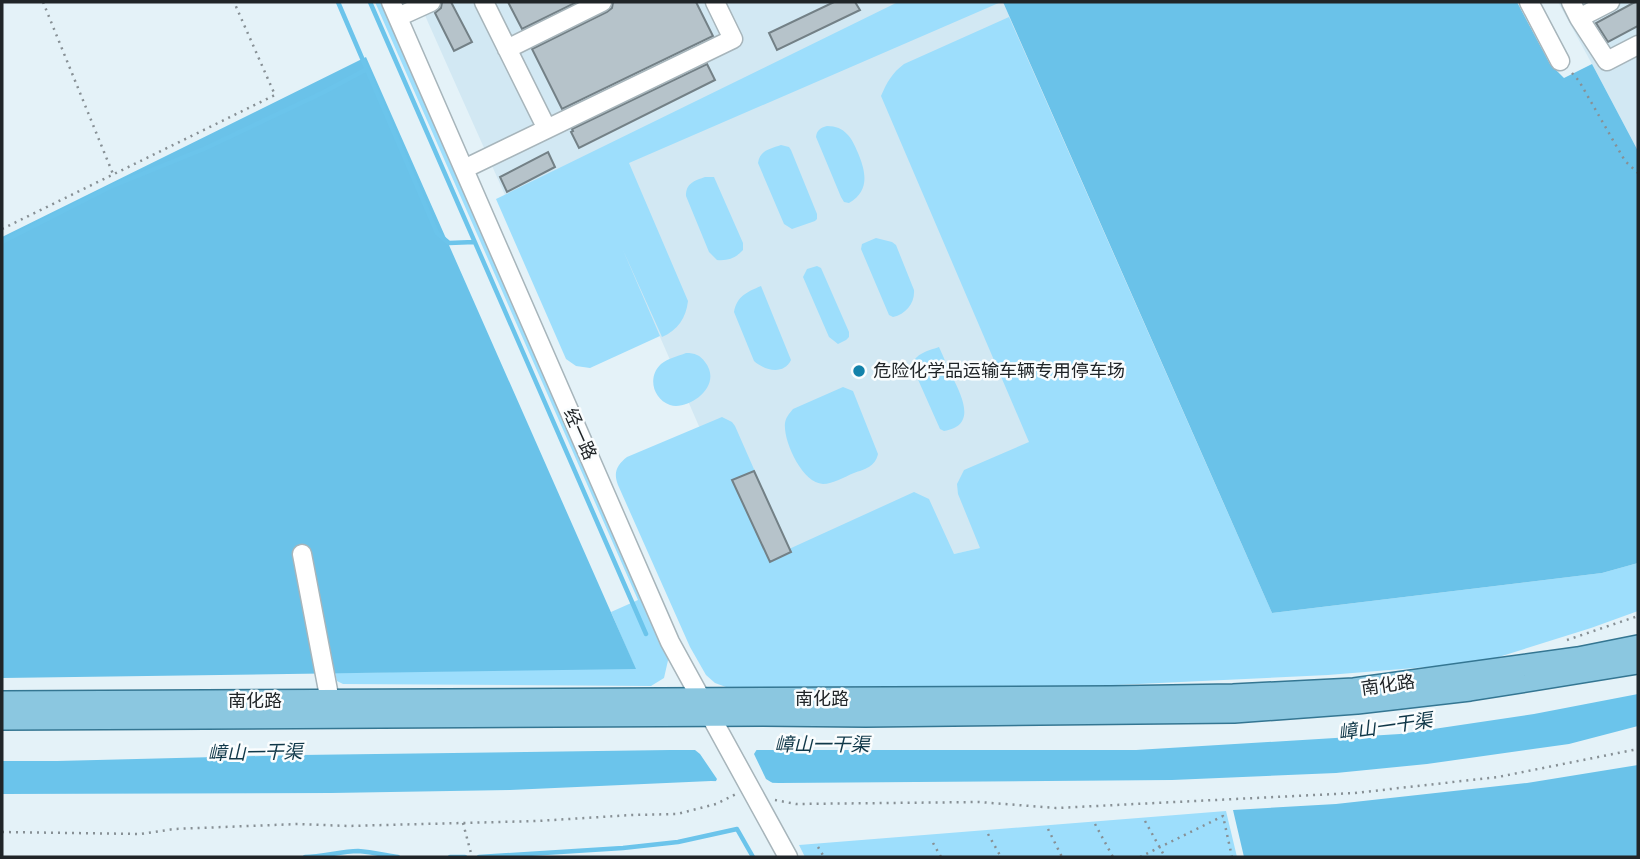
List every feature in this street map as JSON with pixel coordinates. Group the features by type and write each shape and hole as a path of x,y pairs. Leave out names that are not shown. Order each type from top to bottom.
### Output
{"main road":[{"name":"南化路","path":"2,719 706,708 1354,690 1578,658 1638,646"},
{"name":"南化路","path":"2,702 330,701 1084,715 1234,712 1370,702 1470,690 1638,663"}],"street":[{"path":"394,10 431,2"},
{"path":"484,2 547,129"},
{"path":"507,49 602,2"},
{"path":"464,169 733,39 715,2"},
{"path":"1529,2 1560,61"},
{"path":"1571,2 1607,61 1638,45"},
{"path":"1579,18 1610,2"},
{"name":"经一路","path":"394,10 670,642 788,857"},
{"path":"302,554 330,701"}],"path":[{"path":"43,2 114,175"},
{"path":"2,229 275,95 234,2"},
{"path":"1560,61 1580,81 1625,161 1638,173"},
{"path":"2,832 141,834 174,829 298,824 348,826 463,823 677,814 752,792 796,804 979,802 1056,808 1355,793 1498,777 1638,749"},
{"path":"1140,857 1223,816 1232,857"},
{"path":"1145,821 1165,857"},
{"path":"463,823 472,857"},
{"path":"1095,824 1113,857"},
{"path":"1048,829 1062,857"},
{"path":"988,834 1001,857"},
{"path":"933,843 941,857"},
{"path":"818,847 824,857"}],"shaded area":[{"path":"375,2 382,2 659,631 669,656 664,678 651,686 343,684 337,681 335,673 635,668 611,612 638,600"},
{"path":"419,2 1003,2 1218,493 773,596 582,158 505,195"},
{"path":"898,2 1001,2 629,163 688,301 685,313 677,327 662,337 623,250 660,336 590,368 576,366 566,359 496,199"},
{"path":"1003,2 1517,2 1550,64 1564,78 1592,64 1638,151 1638,563 1602,573 1272,613"},
{"path":"1558,2 1638,2 1638,151 1592,64"},
{"path":"1009,17 1272,613 1602,573 1638,563 1638,611 1476,663 1328,675 1095,686 726,687 715,683 706,675 690,647 618,485 617,469 627,457 722,417 735,426 789,549 914,492 929,499 954,554 980,548 958,494 957,484 964,470 1029,442 881,96 890,78 904,64"},
{"path":"366,57 636,669 2,678 2,237"},
{"path":"827,126 839,128 847,134 863,167 863,187 849,203 844,202 841,197 816,137 819,130"},
{"path":"781,145 791,150 817,214 815,221 792,229 784,224 758,163 763,153"},
{"path":"705,177 714,177 743,243 743,250 735,257 717,260 709,252 686,196 689,185"},
{"path":"876,238 896,245 914,290 909,307 893,317 889,315 861,249 862,244"},
{"path":"817,266 821,268 849,332 849,337 838,344 829,337 803,277 807,269"},
{"path":"761,286 791,360 779,370 763,367 754,361 734,312 740,298"},
{"path":"939,347 960,394 964,410 961,423 944,431 940,429 912,366 919,355"},
{"path":"686,353 697,355 703,360 710,371 710,380 707,388 694,400 677,406 670,405 656,393 654,375 663,362"},
{"path":"843,387 853,391 878,454 869,467 835,482 815,482 795,460 787,440 785,423 793,409"},
{"path":"1638,694 1638,726 1569,744 1427,764 1336,773 1172,780 779,783 711,781 510,790 2,794 2,761 670,750 1136,750 1400,734 1534,714"},
{"path":"1638,765 1638,857 1244,857 1233,810 1336,804 1527,783"},
{"path":"1226,811 1237,857 805,857 799,845"}],"pier":[{"path":"690,746 759,746 754,754 766,779 779,787 714,785 717,779 700,754"}],"building":[{"path":"442,2 451,2 472,42 454,51 435,13 441,8"},
{"path":"508,2 577,2 522,29"},
{"path":"613,2 696,2 713,36 562,109 532,49 607,12 612,8"},
{"path":"834,2 855,2 860,10 777,50 769,33"},
{"path":"1638,2 1638,26 1608,42 1596,23"},
{"path":"707,64 715,80 579,148 572,129"},
{"path":"548,152 555,167 507,192 500,177"},
{"path":"754,471 791,552 770,562 732,480"}],"waterway":[{"path":"338,2 437,233 449,243 474,242"},
{"path":"370,2 646,634"},
{"path":"2,242 110,187 206,148 367,69"},
{"path":"479,857 623,848 678,842 737,829 753,857"},
{"path":"305,857 358,851 398,857"},
{"path":"450,857 465,857"}],"place":[{"name":"危险化学品运输车辆专用停车场","path":"859,371"}],"water label":[{"name":"嶂山一干渠","path":"1385,726"},
{"name":"嶂山一干渠","path":"822,744"},
{"name":"嶂山一干渠","path":"255,752"}]}
